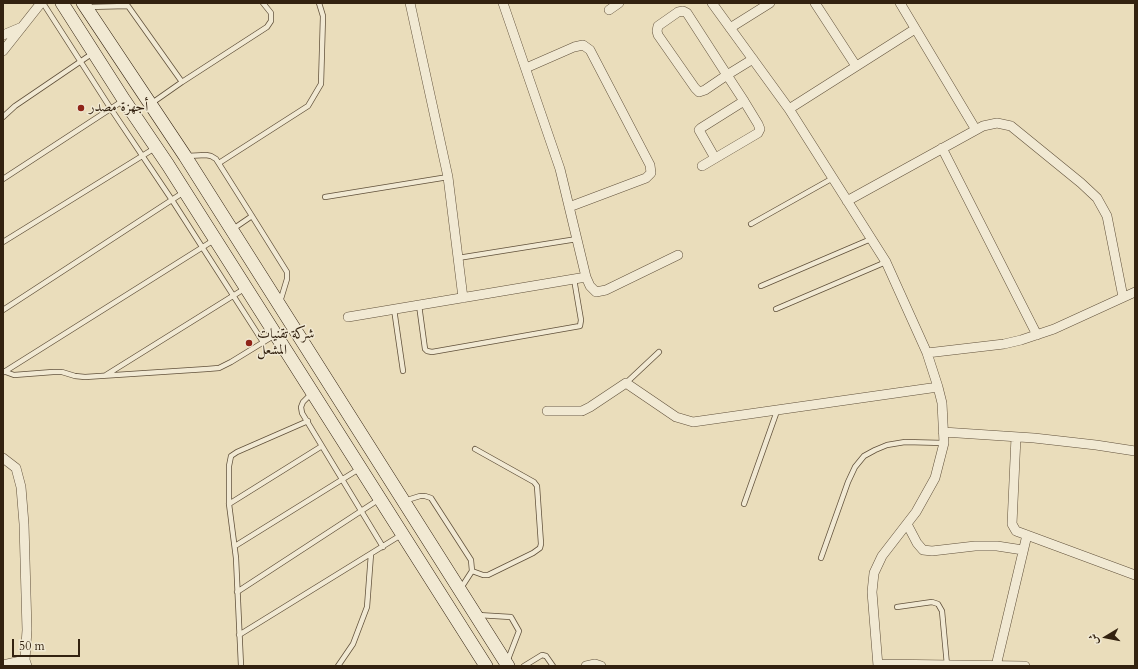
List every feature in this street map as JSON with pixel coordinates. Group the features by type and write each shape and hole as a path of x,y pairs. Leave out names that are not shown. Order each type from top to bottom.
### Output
{"street":[{"path":"3,51 42,3"},
{"path":"62,3 124,100 185,191 486,666"},
{"path":"410,3 448,177 463,298"},
{"path":"503,3 560,169 586,277 590,286 596,292 606,290 678,255"},
{"path":"609,10 619,3"},
{"path":"712,3 789,109 886,262 927,352 938,387 942,403 944,443 935,478 916,512 882,556 874,573 872,592 878,665 1025,666"},
{"path":"730,28 770,3"},
{"path":"815,3 856,66"},
{"path":"900,3 976,130"},
{"path":"85,5 185,156 507,665"},
{"path":"702,166 758,133 760,129 744,101 727,75 686,13 683,11 678,12 658,26 658,35 699,92 704,90 727,75 752,59"},
{"path":"3,35 22,27"},
{"path":"789,109 915,29"},
{"path":"526,68 574,47 583,45 590,50 650,165 651,173 646,178 569,207"},
{"path":"715,158 699,130 744,101"},
{"path":"847,201 983,126 997,123 1011,126 1081,183 1097,198 1107,216 1123,297"},
{"path":"942,148 1037,335"},
{"path":"348,317 586,277"},
{"path":"927,352 1004,344 1037,335 1135,292"},
{"path":"547,411 582,411 626,383 676,417 693,422 938,387"},
{"path":"944,432 1016,437 1096,445 1135,451"},
{"path":"1016,437 1012,524 1016,531 1135,574"},
{"path":"3,458 16,468 21,488 24,524 27,630 26,663 3,664"},
{"path":"907,524 917,543 923,550 932,551 975,546 997,546 1024,550"},
{"path":"996,666 1027,535"},
{"path":"586,666 595,664 600,666"}],"lane":[{"path":"42,3 172,200 263,342"},
{"path":"150,104 267,27 271,21 270,13 263,3"},
{"path":"219,163 308,106 321,84 324,16 319,3"},
{"path":"85,5 130,4 182,82"},
{"path":"3,117 15,106 94,52"},
{"path":"3,179 124,100"},
{"path":"3,242 156,147"},
{"path":"185,156 211,156 219,163 287,272 287,278 279,304"},
{"path":"325,197 448,177"},
{"path":"751,224 833,178"},
{"path":"3,310 185,191"},
{"path":"232,230 252,216"},
{"path":"458,258 577,239"},
{"path":"761,286 871,239"},
{"path":"4,372 216,240"},
{"path":"776,309 886,262"},
{"path":"418,305 425,348 427,351 432,352 580,326 581,320 574,279"},
{"path":"105,376 246,288"},
{"path":"394,309 403,371"},
{"path":"4,372 14,375 62,372 85,377 219,368 276,334"},
{"path":"626,383 660,352"},
{"path":"313,392 301,407 302,412 383,547"},
{"path":"744,504 777,411"},
{"path":"241,666 236,558 229,504 229,466 231,456 308,421"},
{"path":"821,558 848,482 855,468 864,456 887,445 905,442 944,443"},
{"path":"229,504 322,446"},
{"path":"472,571 483,575 488,575 532,553 540,548 541,544 537,486 534,482 475,449"},
{"path":"235,546 361,468"},
{"path":"404,501 420,496 431,498 471,560 472,571 460,589"},
{"path":"237,592 380,498"},
{"path":"239,635 403,534"},
{"path":"338,666 353,644 367,607 371,554"},
{"path":"896,607 932,602 938,604 942,611 947,665"},
{"path":"476,615 511,617 519,631 507,665"},
{"path":"524,666 542,655 546,656 553,666"},
{"path":"532,661 536,666"}],"place":[{"name":"أجهزة مصدر","path":"81,108"},
{"name":"شركة تقنيات المشعل","path":"249,343"}]}
